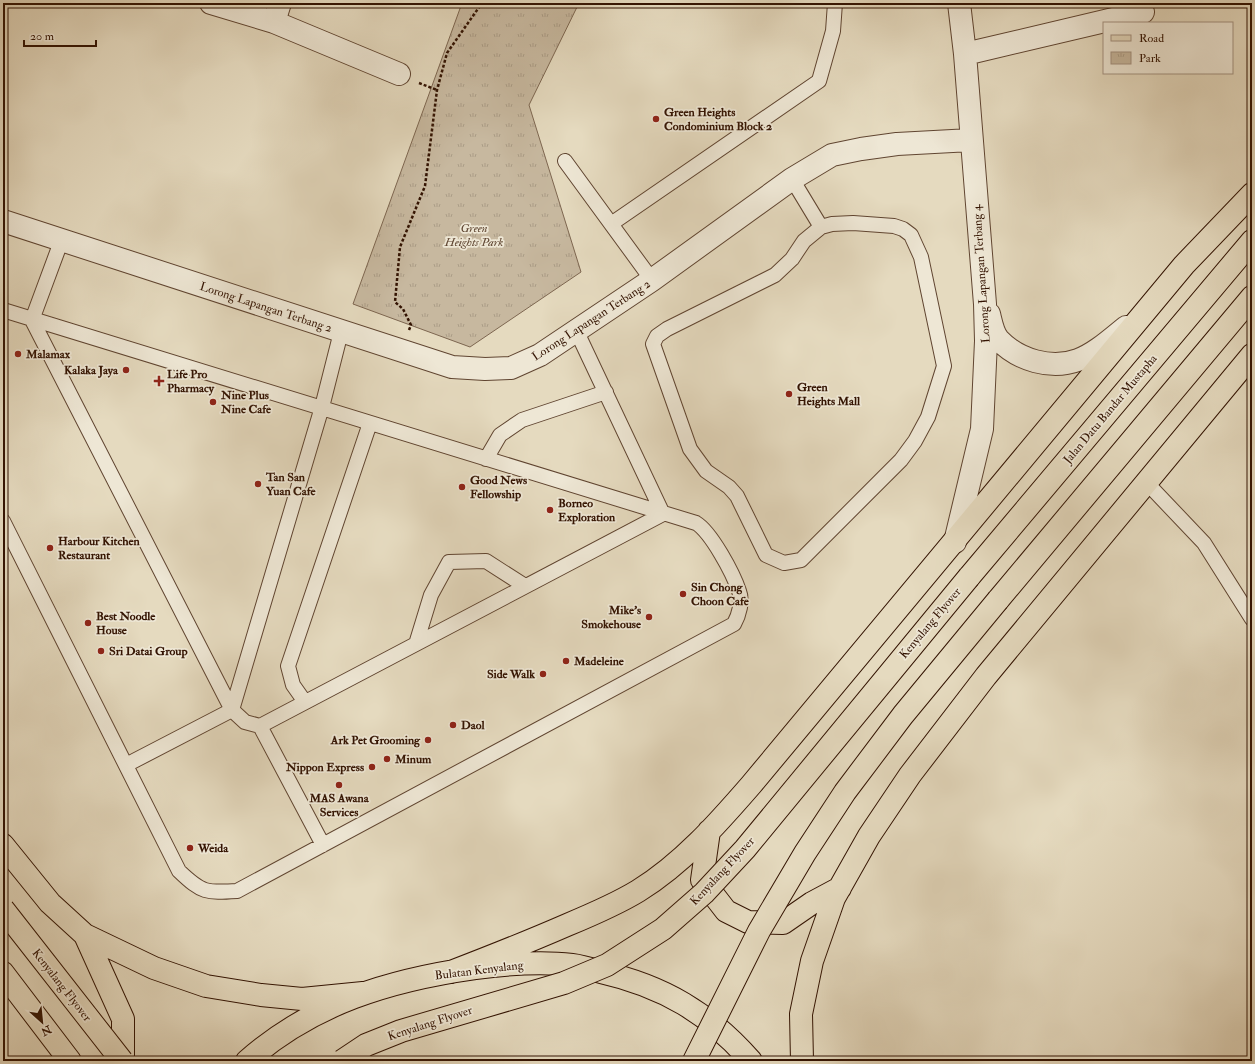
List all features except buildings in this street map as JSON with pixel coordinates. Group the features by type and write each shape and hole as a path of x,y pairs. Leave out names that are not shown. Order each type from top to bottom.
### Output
{"main road":[{"path":"451,972 521,945 609,907 639,890 666,870 709,831 751,785 955,542 1184,265 1252,194"},
{"name":"Jalan Datu Bandar Mustapha","path":"969,577 1252,242"},
{"path":"694,1061 759,931 805,853 829,816 903,715 1252,297"},
{"path":"802,1061 801,1014 812,961 834,898 869,836 910,774 986,676 1252,355"},
{"name":"Kenyalang Flyover","path":"342,1061 366,1045 401,1031 564,982 607,965 663,929 704,893 745,849 969,577"},
{"path":"709,831 702,880 726,911 748,922 783,923 812,903 840,888"},
{"path":"3,845 50,903 85,935 154,968 206,986 261,995 302,999 363,992"},
{"name":"Kenyalang Flyover","path":"3,909 122,1061"},
{"path":"85,935 123,1019 123,1055 118,1061"},
{"name":"Bulatan Kenyalang","path":"247,1061 270,1040 307,1018 363,992 451,972 509,964 571,965 618,976 653,987 687,1004 733,1040 751,1061"},
{"path":"3,973 70,1061"}],"street":[{"path":"211,3 277,12 399,74"},
{"name":"Lorong Lapangan Terbang 4","path":"955,542 982,429 986,341 985,304 965,54 959,3"},
{"path":"965,54 1143,12"},
{"name":"Lorong Lapangan Terbang 2","path":"3,221 452,367 485,369 511,368 540,355 652,280 792,179 832,155 897,144 971,140"},
{"path":"985,304 998,339 1015,352 1033,361 1054,364 1077,360 1097,350 1143,314"}],"lane":[{"path":"611,224 819,81 833,31 835,3"},
{"path":"565,161 652,280"},
{"path":"792,179 821,227"},
{"path":"854,223 894,226 903,229 911,235 921,257 944,366 928,417 915,441 902,460 801,560 784,563 766,555 737,496 728,487 706,471 690,449 653,344 657,336 667,329 775,275 792,259 804,241 821,227 832,224 854,223"},
{"path":"62,239 32,320 232,710 245,722 260,726 663,514"},
{"path":"3,310 696,523 704,527 712,537 739,592 738,616 734,624 237,891 215,892 197,888 179,871 3,521"},
{"path":"576,330 663,514"},
{"path":"126,765 232,710 322,407 341,332"},
{"path":"486,459 500,435 522,420 606,392"},
{"path":"305,702 293,685 288,666 370,423"},
{"path":"1146,482 1204,543 1252,619"},
{"path":"416,644 430,595 449,562 486,561 525,586"},
{"path":"260,726 323,845"}],"path":[{"path":"403,351 411,325 404,309 395,302 400,247 425,186 436,90 447,53 482,3"}],"green space":[{"name":"Green Heights Park","path":"462,3 579,3 529,105 581,272 470,347 353,304"}],"place":[{"name":"Green Heights Condominium Block 2","path":"656,119"},
{"name":"Malamax","path":"18,354"},
{"name":"Kalaka Jaya","path":"126,370"},
{"name":"Life Pro Pharmacy","path":"159,381"},
{"name":"Green Heights Mall","path":"789,394"},
{"name":"Nine Plus Nine Cafe","path":"213,402"},
{"name":"Tan San Yuan Cafe","path":"258,484"},
{"name":"Good News Fellowship","path":"462,487"},
{"name":"Borneo Exploration","path":"550,510"},
{"name":"Harbour Kitchen Restaurant","path":"50,548"},
{"name":"Sin Chong Choon Cafe","path":"683,594"},
{"name":"Mike's Smokehouse","path":"649,617"},
{"name":"Best Noodle House","path":"88,623"},
{"name":"Sri Datai Group","path":"101,651"},
{"name":"Madeleine","path":"566,661"},
{"name":"Side Walk","path":"543,674"},
{"name":"Daol","path":"453,725"},
{"name":"Ark Pet Grooming","path":"428,740"},
{"name":"Minum","path":"387,759"},
{"name":"Nippon Express","path":"372,767"},
{"name":"MAS Awana Services","path":"339,785"},
{"name":"Weida","path":"190,848"}]}
